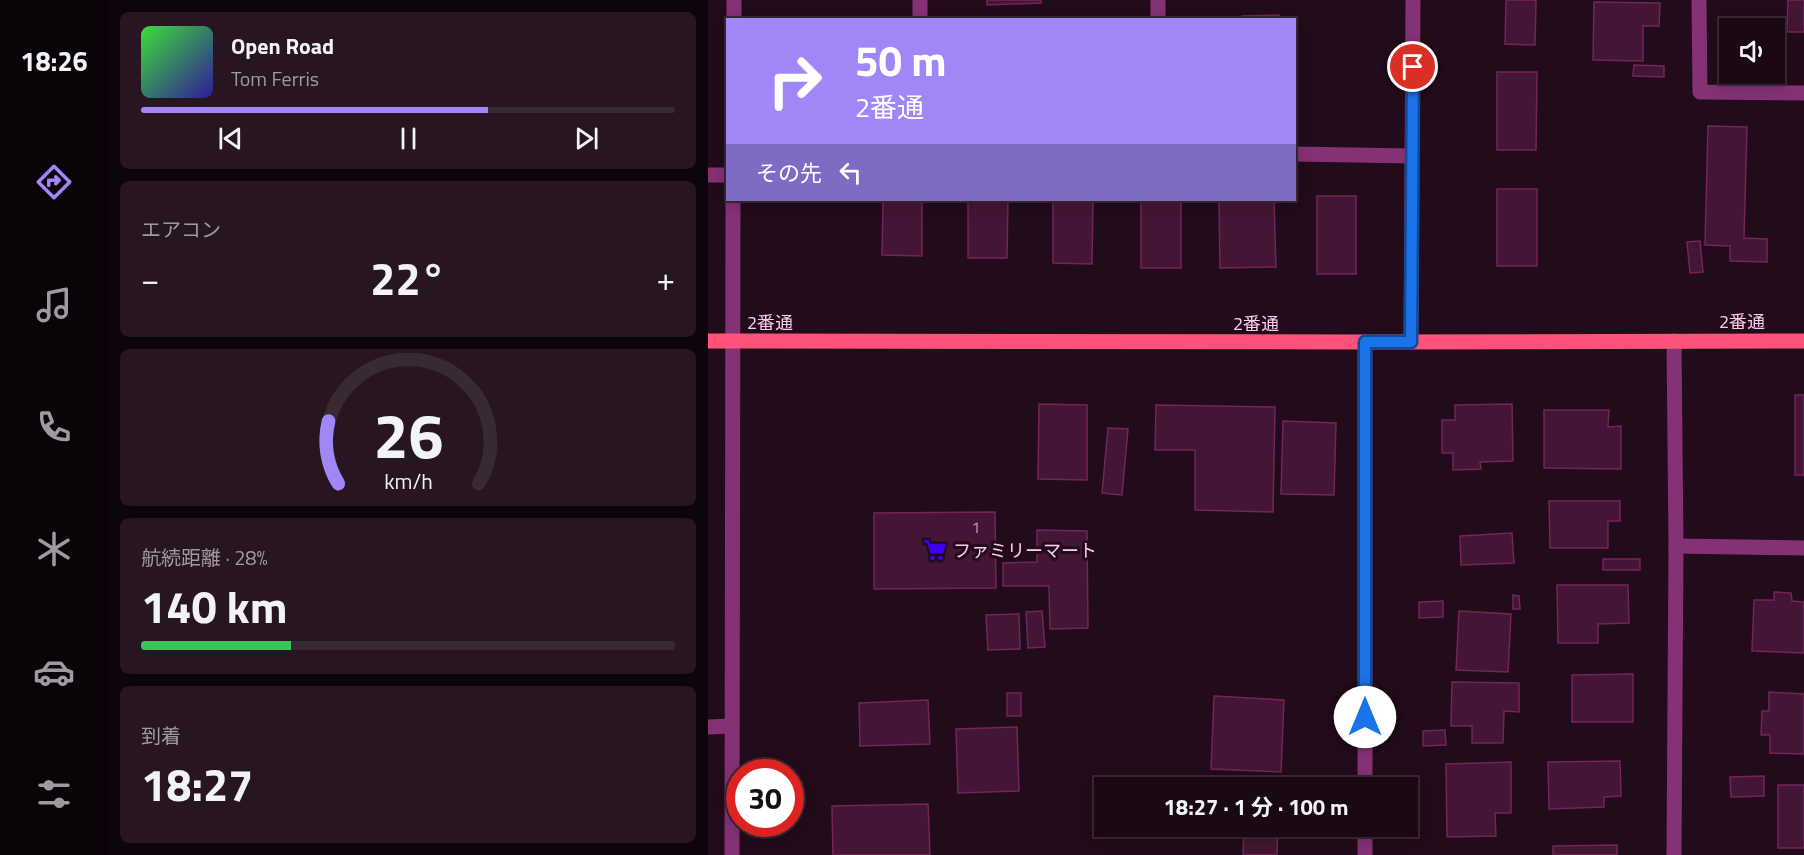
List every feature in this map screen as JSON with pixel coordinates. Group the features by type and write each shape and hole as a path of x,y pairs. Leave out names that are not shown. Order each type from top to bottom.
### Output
{"main road":[{"name":"2番通","path":"708,341 1804,341"}],"street":[{"path":"734,0 734,18"},
{"path":"920,0 920,18"},
{"path":"1158,0 1158,18"},
{"path":"1411,342 1413,0"},
{"path":"1699,0 1700,92 1804,93"},
{"path":"1296,154 1413,156"},
{"path":"708,175 726,175"},
{"path":"732,855 733,201"},
{"path":"1674,341 1677,546 1674,855"},
{"path":"1365,342 1365,777"},
{"path":"1677,546 1804,548"},
{"path":"708,727 732,726"},
{"path":"1365,837 1365,855"}],"building":[{"path":"987,0 1041,0 1041,3 987,5"},
{"path":"1506,0 1536,0 1535,45 1505,44"},
{"path":"1788,0 1804,0 1804,32 1787,32"},
{"path":"1594,2 1660,3 1659,26 1643,26 1643,61 1593,60"},
{"path":"1279,15 1279,18 1242,18 1242,16"},
{"path":"1634,65 1664,66 1664,77 1633,76"},
{"path":"1497,72 1537,72 1536,150 1497,150"},
{"path":"1708,126 1747,127 1744,238 1767,239 1767,262 1730,261 1730,246 1705,245"},
{"path":"1497,189 1537,189 1537,266 1497,266"},
{"path":"1317,196 1356,196 1356,274 1317,274"},
{"path":"883,201 922,201 922,256 882,255"},
{"path":"968,201 1008,201 1007,258 968,258"},
{"path":"1053,201 1093,201 1092,264 1053,263"},
{"path":"1141,201 1181,201 1181,268 1141,268"},
{"path":"1219,201 1274,201 1276,267 1220,268"},
{"path":"1700,241 1703,272 1690,273 1687,242"},
{"path":"1795,395 1804,395 1804,475 1795,475"},
{"path":"1039,404 1087,405 1087,480 1038,479"},
{"path":"1512,404 1513,461 1480,462 1481,469 1453,470 1453,453 1442,453 1442,420 1455,420 1455,405"},
{"path":"1156,405 1275,407 1273,512 1195,510 1195,450 1155,450"},
{"path":"1544,410 1609,410 1608,427 1621,426 1621,469 1544,468"},
{"path":"1283,421 1336,423 1334,495 1281,494"},
{"path":"1108,428 1128,429 1122,495 1102,493"},
{"path":"1549,501 1620,501 1620,521 1608,521 1608,548 1550,548"},
{"name":"ファミリーマート","path":"995,512 996,588 874,589 874,513"},
{"path":"1037,530 1087,531 1088,628 1050,629 1049,586 1003,586 1003,563 1037,562"},
{"path":"1512,533 1514,563 1461,565 1460,536"},
{"path":"1603,559 1640,559 1640,570 1603,570"},
{"path":"1557,585 1628,585 1629,623 1598,624 1598,643 1558,643"},
{"path":"1774,592 1791,593 1792,601 1804,602 1804,653 1752,651 1754,600 1774,600"},
{"path":"1513,595 1519,596 1520,609 1513,609"},
{"path":"1443,601 1443,617 1419,618 1419,602"},
{"path":"1042,611 1045,647 1028,648 1026,612"},
{"path":"1459,611 1511,614 1508,672 1456,670"},
{"path":"1019,614 1020,649 988,650 986,615"},
{"path":"1633,674 1633,722 1572,722 1572,675"},
{"path":"1452,682 1519,683 1519,712 1504,711 1503,743 1472,743 1472,726 1451,726"},
{"path":"1769,692 1804,694 1804,754 1770,753 1770,735 1761,735 1762,711 1769,711"},
{"path":"1007,693 1021,693 1021,716 1007,716"},
{"path":"1214,696 1284,700 1281,772 1211,769"},
{"path":"928,700 930,744 860,746 859,703"},
{"path":"1017,727 1019,791 958,793 956,729"},
{"path":"1445,730 1446,745 1423,746 1423,731"},
{"path":"1620,761 1621,796 1604,797 1604,807 1549,809 1548,762"},
{"path":"1511,762 1511,813 1495,813 1496,836 1447,837 1446,764"},
{"path":"1764,776 1764,796 1731,797 1730,777"},
{"path":"1778,785 1804,785 1804,848 1778,848"},
{"path":"928,804 930,855 833,855 832,806"},
{"path":"1244,837 1278,837 1277,855 1243,855"},
{"path":"1617,845 1617,855 1553,855 1553,846"}],"place":[{"name":"ファミリーマート","path":"935,550"}],"route":[{"path":"1365,717 1365,342 1411,342 1413,67"}]}
